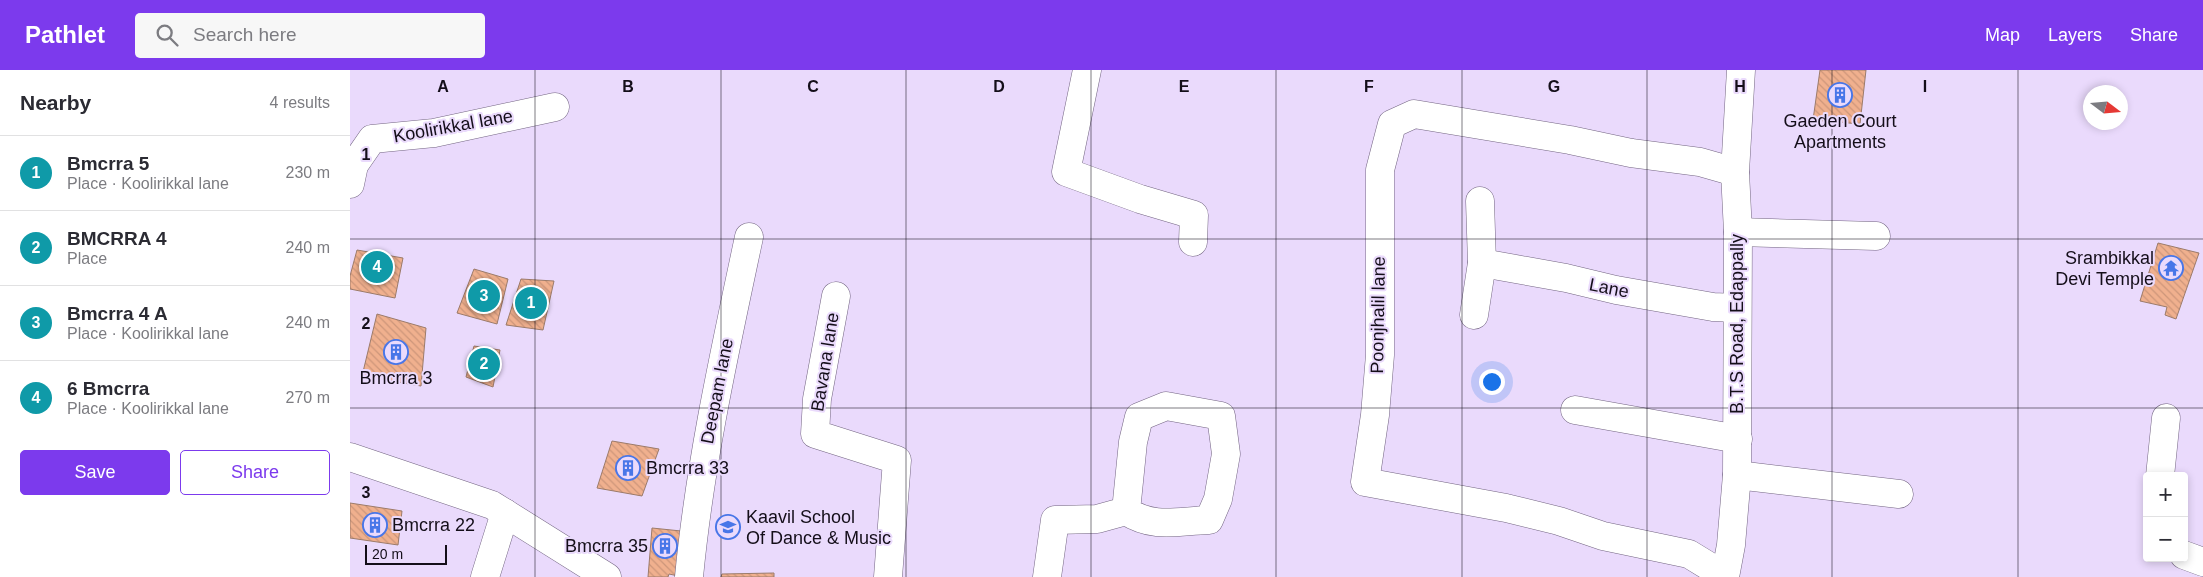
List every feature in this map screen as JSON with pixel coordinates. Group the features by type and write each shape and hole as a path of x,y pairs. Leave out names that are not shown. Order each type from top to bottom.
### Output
{"street":[{"path":"1087,70 1066,172 1140,199 1194,215 1193,242"},
{"name":"B.T.S Road, Edappally","path":"1725,576 1737,475 1738,232 1734,172 1741,70"},
{"name":"Koolirikkal lane","path":"350,184 354,165 372,139 434,133 555,107"},
{"name":"Poonjhalil lane","path":"1725,576 1689,554 1603,536 1560,521 1506,508 1365,482 1375,415 1380,354 1380,170 1392,124 1414,114 1631,153 1700,162 1734,172"},
{"path":"1474,315 1482,263 1480,201"},
{"path":"1738,232 1876,236"},
{"name":"Deepam lane","path":"689,577 694,523 714,397 749,237"},
{"name":"Lane","path":"1482,263 1616,290 1713,307 1737,308"},
{"name":"Bavana lane","path":"836,296 817,399 815,434 897,460 888,577"},
{"path":"1047,577 1055,520 1098,519 1126,511 1155,524 1209,520 1218,499 1226,454 1221,416 1166,406 1139,417 1133,442 1126,511"},
{"path":"1575,410 1738,439"},
{"path":"2160,472 2166,418"},
{"path":"350,457 492,505 607,577"},
{"path":"1737,475 1899,494"},
{"path":"485,577 505,513"},
{"path":"2188,556 2203,562"}],"building":[{"name":"Gaeden Court Apartments","path":"1820,70 1866,70 1860,124 1813,120"},
{"name":"Srambikkal Devi Temple","path":"2158,243 2199,253 2176,319 2165,315 2167,307 2140,301"},
{"path":"357,250 403,258 395,298 350,289 350,276"},
{"path":"474,269 508,279 497,324 457,313"},
{"path":"521,279 554,281 543,330 506,325"},
{"name":"Bmcrra 3","path":"377,314 426,328 421,386 362,376"},
{"path":"474,346 500,350 493,387 466,377"},
{"name":"Bmcrra 33","path":"612,441 659,449 642,496 597,488"},
{"name":"Bmcrra 22","path":"350,503 402,511 398,545 350,538"},
{"name":"Bmcrra 35","path":"652,528 681,531 677,561 685,564 683,577 669,574 668,577 648,577"},
{"path":"774,573 774,577 721,577 722,574"}],"place":[{"name":"Gaeden Court Apartments","path":"1840,95"},
{"name":"6 Bmcrra","path":"377,267"},
{"name":"Srambikkal Devi Temple","path":"2171,268"},
{"name":"Bmcrra 4 A","path":"484,296"},
{"name":"Bmcrra 5","path":"531,303"},
{"name":"Bmcrra 3","path":"396,352"},
{"name":"BMCRRA 4","path":"484,364"},
{"name":"Bmcrra 33","path":"628,468"},
{"name":"Bmcrra 22","path":"375,525"},
{"name":"Kaavil School Of Dance & Music","path":"728,527"},
{"name":"Bmcrra 35","path":"665,546"}]}
